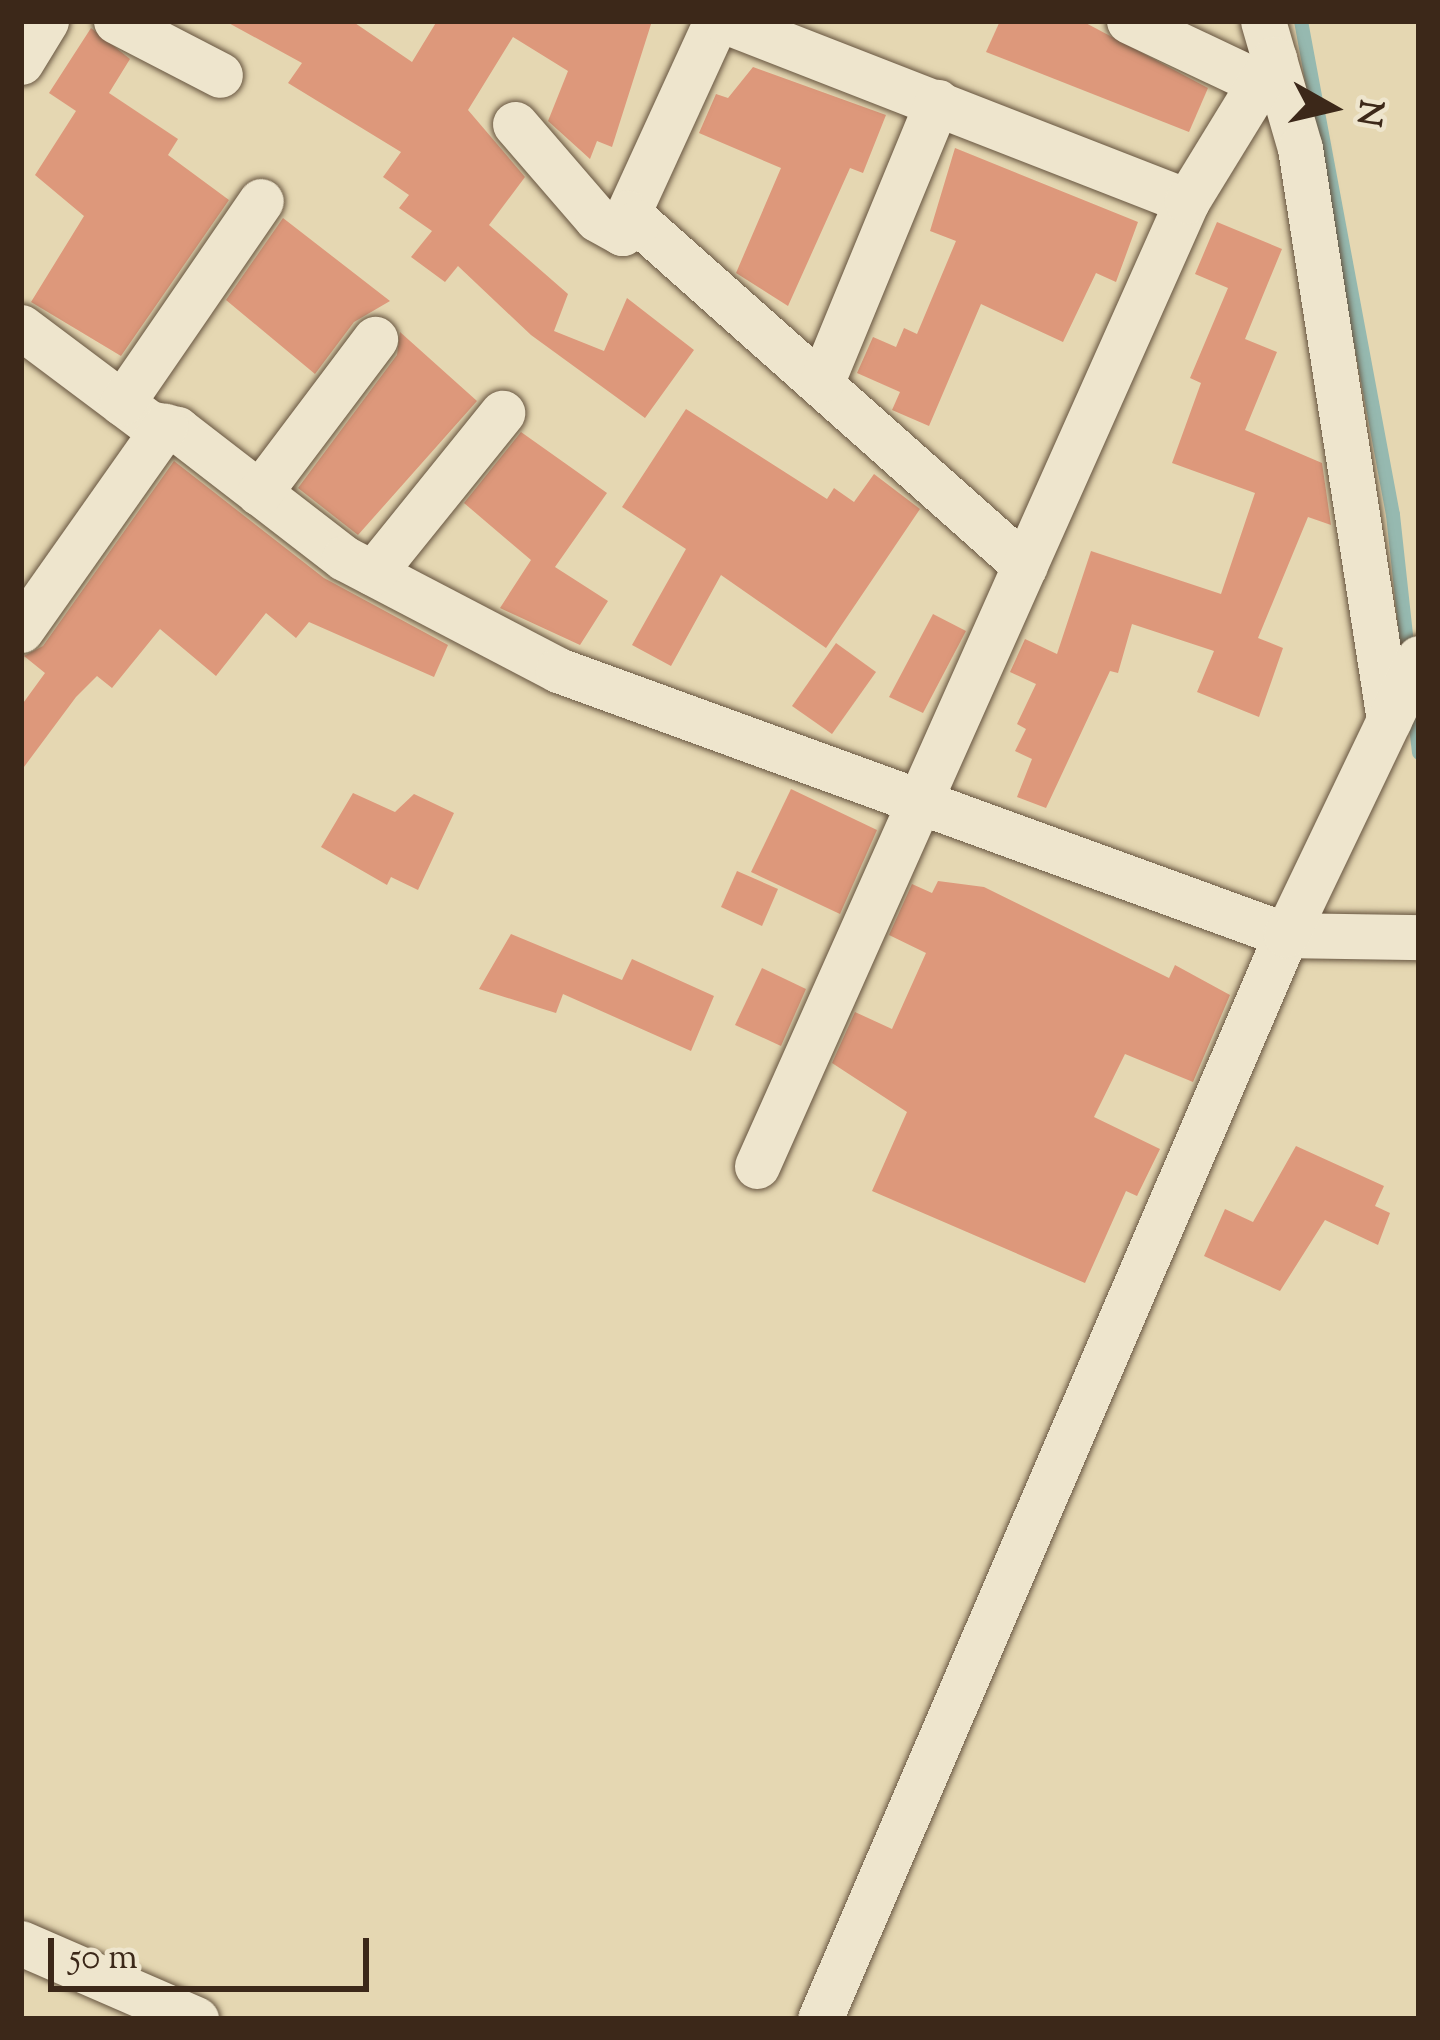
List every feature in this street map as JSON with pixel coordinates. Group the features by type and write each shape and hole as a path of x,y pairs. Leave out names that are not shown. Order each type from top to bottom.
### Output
{"street":[{"path":"21,62 46,21"},
{"path":"116,21 220,75"},
{"path":"1025,566 823,379 782,355 628,213 721,21 1187,201"},
{"path":"1130,21 1266,54"},
{"path":"757,1166 1187,201 1266,54"},
{"path":"1266,54 1300,148 1389,720"},
{"path":"823,379 937,102"},
{"path":"515,124 597,219 622,233 638,222"},
{"path":"122,404 261,201"},
{"path":"21,327 122,404 165,426 373,573 558,670 1286,935 1419,937"},
{"path":"259,493 375,339"},
{"path":"373,573 502,413"},
{"path":"21,630 165,426"},
{"path":"820,2019 1286,935 1419,658"},
{"path":"21,1943 196,2019"}],"building":[{"path":"225,21 352,21 412,62 437,21 652,21 612,147 597,141 590,159 548,121 568,71 513,37 468,110 525,177 489,225 568,294 554,331 604,351 627,298 694,350 645,418 531,335 458,266 445,282 411,257 432,231 399,208 409,195 383,177 401,152 288,83 302,63"},
{"path":"1000,21 1082,21 1208,88 1189,132 986,52"},
{"path":"91,28 130,59 109,93 178,139 168,155 229,200 121,356 31,302 84,216 35,175 76,111 49,93"},
{"path":"753,67 886,115 863,173 850,168 788,306 736,273 781,168 699,133 716,94 728,98"},
{"path":"955,148 1138,222 1116,282 1096,273 1063,342 981,304 929,426 892,410 900,392 857,373 873,337 896,347 904,328 917,334 956,241 930,231"},
{"path":"283,218 390,301 354,322 315,374 226,300"},
{"path":"1217,222 1282,249 1245,339 1277,352 1245,430 1322,463 1331,525 1308,517 1258,638 1283,648 1259,717 1197,692 1214,651 1132,624 1118,673 1110,671 1046,808 1017,797 1032,759 1015,751 1026,729 1017,724 1036,684 1010,672 1025,639 1057,654 1091,551 1221,594 1255,493 1172,463 1201,383 1190,378 1228,288 1195,274"},
{"path":"400,332 477,401 358,535 298,488 397,355"},
{"path":"686,409 827,499 834,488 854,502 874,474 920,509 826,648 721,575 671,666 632,645 686,549 622,507"},
{"path":"521,432 607,493 555,567 608,601 580,645 500,608 531,560 464,503"},
{"path":"174,461 324,578 448,645 434,677 309,622 296,638 266,613 216,676 160,629 112,688 97,676 76,697 21,771 21,706 45,673 24,656 43,646"},
{"path":"933,614 966,631 923,713 889,697"},
{"path":"836,643 876,672 832,734 792,706"},
{"path":"791,789 877,830 840,914 751,872"},
{"path":"353,793 395,812 414,794 454,813 418,890 391,877 387,885 321,847"},
{"path":"737,871 778,889 762,926 721,907"},
{"path":"938,881 984,887 1169,978 1175,965 1230,995 1193,1082 1125,1054 1094,1117 1160,1149 1137,1196 1126,1191 1085,1283 872,1191 907,1112 832,1063 855,1012 892,1029 926,953 889,935 912,884 932,893"},
{"path":"511,934 622,980 632,959 714,996 691,1051 563,994 556,1013 479,989"},
{"path":"762,968 806,989 781,1046 735,1025"},
{"path":"1296,1146 1384,1186 1375,1206 1390,1213 1378,1245 1325,1220 1280,1291 1204,1256 1225,1209 1253,1222"}],"waterway":[{"path":"1301,21 1393,515 1408,654"},
{"path":"1413,700 1419,753"}]}
